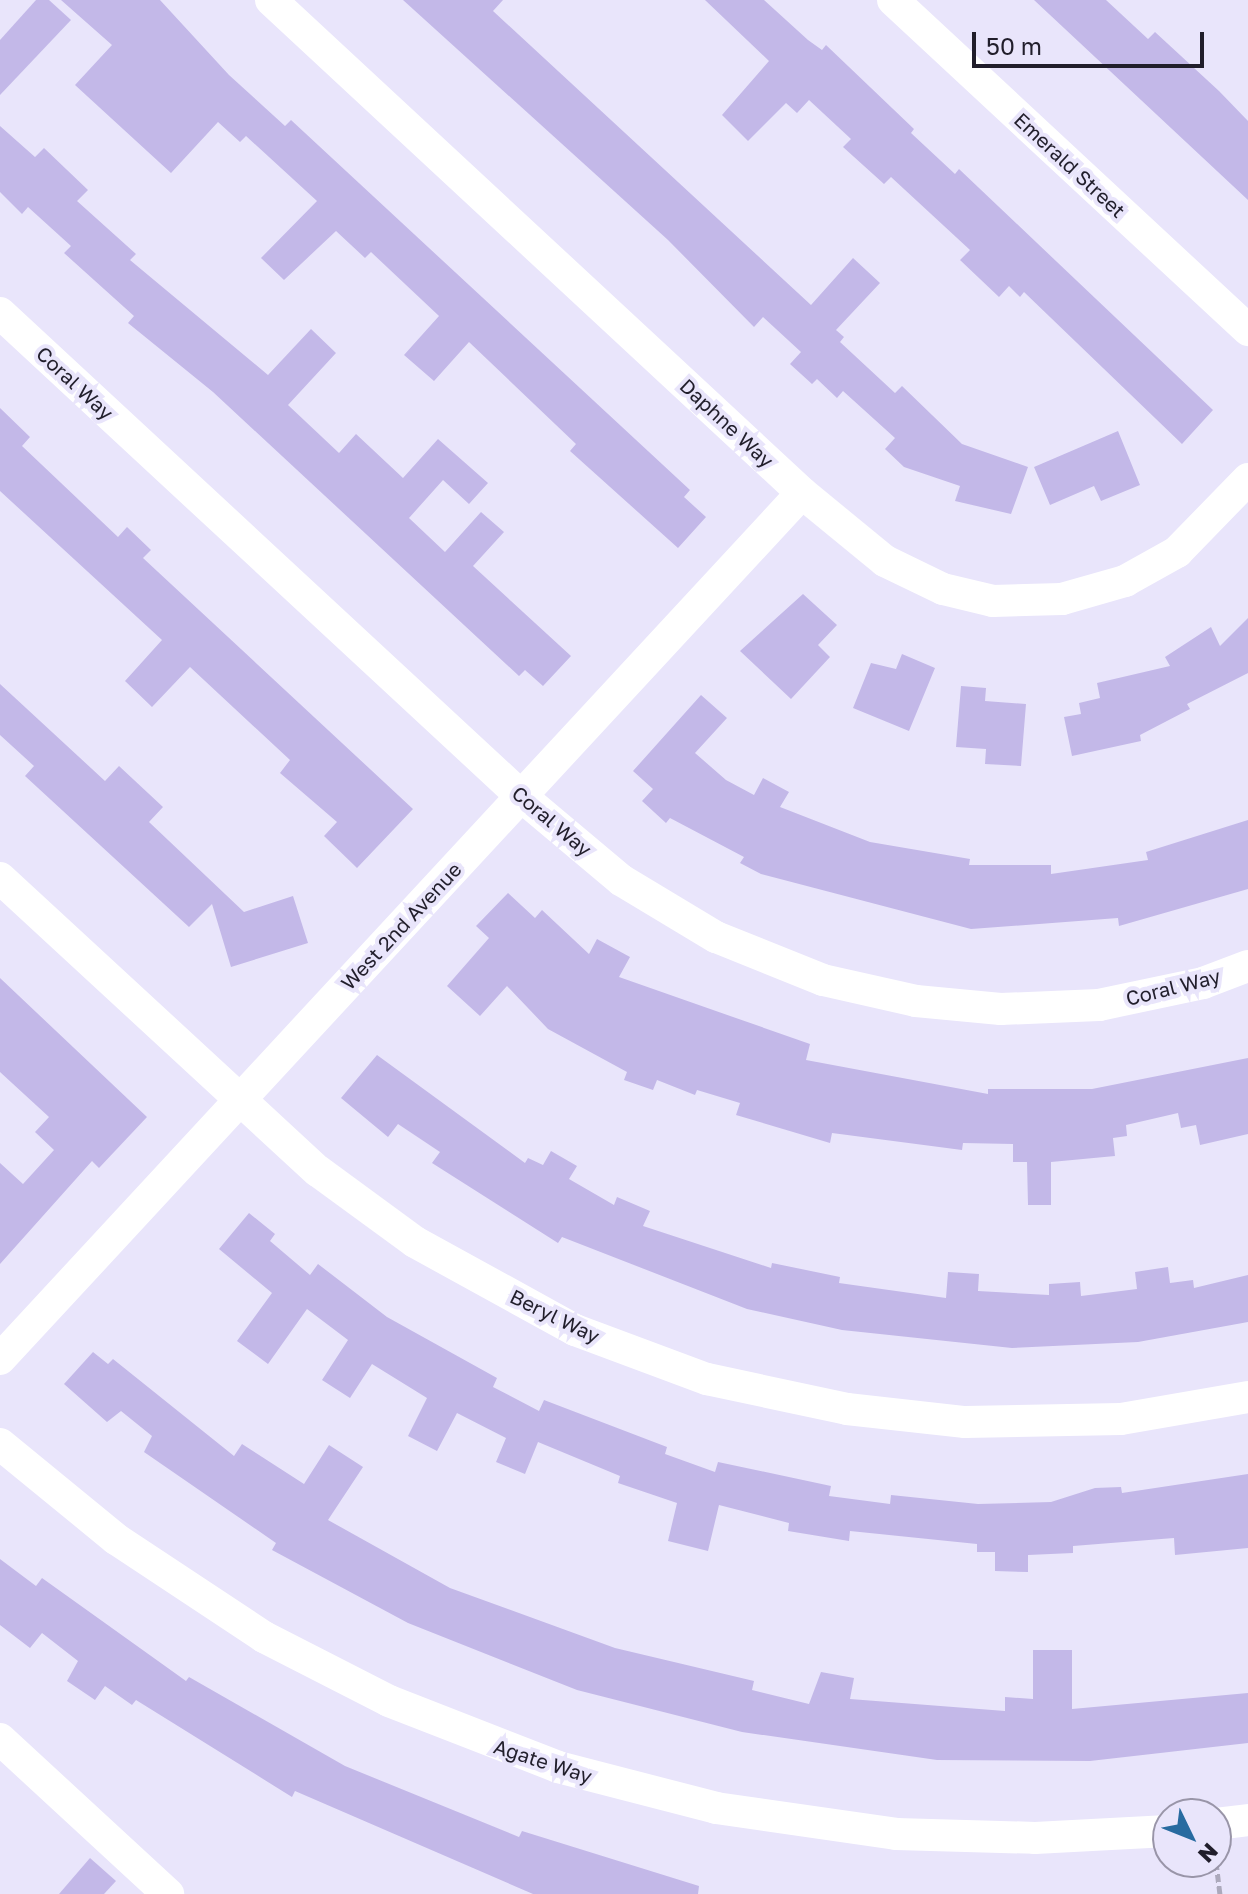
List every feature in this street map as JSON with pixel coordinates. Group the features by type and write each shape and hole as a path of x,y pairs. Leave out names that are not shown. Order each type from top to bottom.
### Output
{"street":[{"name":"Daphne Way","path":"271,0 802,493 885,561 943,589 993,601 1062,599 1125,581 1177,552 1248,479"},
{"name":"Emerald Street","path":"893,0 1248,330"},
{"name":"Coral Way","path":"0,313 521,796 621,880 716,937 823,980 885,994 1001,1009 1099,1005 1203,983 1248,966"},
{"name":"West 2nd Avenue","path":"0,1359 802,493"},
{"name":"Beryl Way","path":"0,878 318,1171 415,1242 575,1330 707,1379 847,1409 965,1422 1121,1419 1248,1397"},
{"name":"Agate Way","path":"0,1444 116,1539 264,1637 389,1701 558,1767 716,1808 896,1834 1035,1838 1152,1832"},
{"path":"0,1739 168,1894"}],"building":[{"path":"36,0 49,0 71,20 0,95 0,40"},
{"path":"61,0 160,0 229,75 285,126 291,120 690,490 684,497 706,517 678,548 570,451 576,444 469,342 434,381 404,355 439,316 371,252 365,258 336,231 284,280 261,258 317,201 246,136 240,142 218,122 171,173 75,85 112,45"},
{"path":"403,0 503,0 493,11 811,305 853,258 880,283 836,330 844,337 840,342 895,393 902,386 962,444 1028,467 1011,514 955,501 960,486 904,467 885,449 895,438 843,391 837,398 817,379 812,384 790,364 801,352 763,317 754,327 668,240"},
{"path":"705,0 764,0 808,40 822,50 826,45 914,129 911,133 955,174 959,169 1213,410 1182,444 1024,292 1020,297 1009,286 999,297 960,260 970,250 891,177 884,184 843,147 851,139 809,100 797,113 786,103 748,141 722,115 769,61"},
{"path":"1034,0 1106,0 1148,39 1155,32 1219,91 1248,121 1248,200"},
{"path":"0,126 35,157 44,148 88,190 77,201 136,254 130,260 268,375 311,329 336,353 288,405 339,453 356,434 403,478 438,439 488,483 469,504 443,480 409,518 445,552 481,512 504,532 473,566 571,656 543,686 525,670 519,676 213,392 128,323 134,316 64,253 71,246 28,207 22,214 0,192"},
{"path":"0,408 30,437 22,446 118,537 127,527 151,550 143,558 413,809 357,868 324,836 337,822 280,773 290,760 190,667 152,707 125,681 162,640 0,491"},
{"path":"1118,431 1140,485 1101,501 1094,486 1050,505 1034,467"},
{"path":"803,594 837,625 818,645 830,657 791,699 740,651"},
{"path":"1248,618 1248,673 1187,704 1190,709 1140,735 1141,741 1072,756 1064,717 1081,714 1079,703 1100,698 1097,683 1170,666 1165,657 1211,627 1220,646"},
{"path":"902,654 935,668 909,731 853,708 871,663 896,669"},
{"path":"0,684 105,781 119,766 163,807 149,822 244,912 293,896 308,943 231,967 212,904 189,927 25,776 34,766 0,735"},
{"path":"961,686 986,688 985,701 1026,704 1021,766 985,764 986,749 956,747"},
{"path":"701,695 727,718 695,753 726,780 754,795 763,778 789,792 780,807 870,842 970,859 969,865 1051,865 1051,874 1148,860 1146,852 1248,820 1248,889 1119,926 1118,918 971,929 761,874 740,863 744,857 670,818 666,823 642,801 653,789 633,771"},
{"path":"508,893 535,918 542,910 589,954 597,939 630,957 619,977 810,1044 806,1060 988,1094 988,1089 1092,1089 1248,1058 1248,1134 1200,1145 1196,1125 1181,1128 1178,1113 1126,1125 1127,1136 1113,1138 1115,1156 1051,1162 1051,1205 1028,1205 1027,1162 1013,1162 1013,1144 963,1143 962,1150 832,1133 830,1143 736,1115 740,1103 697,1090 695,1095 657,1080 653,1090 624,1080 627,1072 548,1029 507,986 480,1016 447,986 489,938 476,926"},
{"path":"0,978 147,1117 99,1168 92,1161 0,1264 0,1163 23,1184 54,1150 35,1132 49,1117 0,1072"},
{"path":"377,1055 525,1163 528,1158 543,1165 551,1151 577,1166 569,1179 614,1205 617,1197 650,1211 643,1226 771,1268 772,1263 840,1277 839,1283 946,1298 948,1272 979,1274 978,1291 1049,1295 1049,1284 1080,1282 1081,1296 1137,1289 1135,1272 1168,1267 1170,1283 1193,1280 1194,1288 1248,1275 1248,1322 1138,1342 1012,1348 842,1330 747,1309 562,1237 558,1243 432,1163 440,1152 398,1124 388,1137 341,1098"},
{"path":"249,1213 275,1234 270,1241 310,1275 318,1264 387,1317 497,1378 493,1387 539,1411 544,1400 667,1447 665,1454 715,1472 718,1462 831,1486 829,1496 890,1504 891,1495 978,1504 1051,1502 1095,1488 1121,1487 1122,1493 1248,1474 1248,1548 1175,1555 1174,1538 1073,1546 1073,1553 1028,1555 1028,1572 995,1571 995,1552 977,1552 977,1544 850,1531 849,1541 788,1531 789,1523 719,1505 708,1551 668,1541 677,1503 618,1483 620,1476 538,1442 525,1474 496,1462 506,1438 457,1413 437,1451 408,1436 427,1398 372,1364 350,1398 322,1380 348,1340 307,1309 268,1364 237,1341 272,1293 219,1249"},
{"path":"93,1352 108,1364 113,1359 234,1456 242,1444 304,1484 329,1445 363,1467 328,1520 450,1588 615,1648 754,1681 752,1690 809,1704 821,1672 854,1678 850,1699 1005,1711 1005,1697 1033,1699 1033,1650 1072,1650 1072,1709 1248,1693 1248,1743 1090,1761 937,1760 742,1732 577,1690 408,1623 272,1550 276,1543 144,1452 152,1436 121,1411 107,1422 64,1384"},
{"path":"0,1559 36,1586 42,1578 186,1681 189,1677 345,1766 519,1837 522,1831 699,1886 698,1894 533,1894 295,1791 292,1797 136,1700 132,1705 105,1686 95,1700 67,1681 78,1661 42,1633 30,1648 0,1625"},
{"path":"90,1858 116,1881 104,1894 59,1894"}]}
